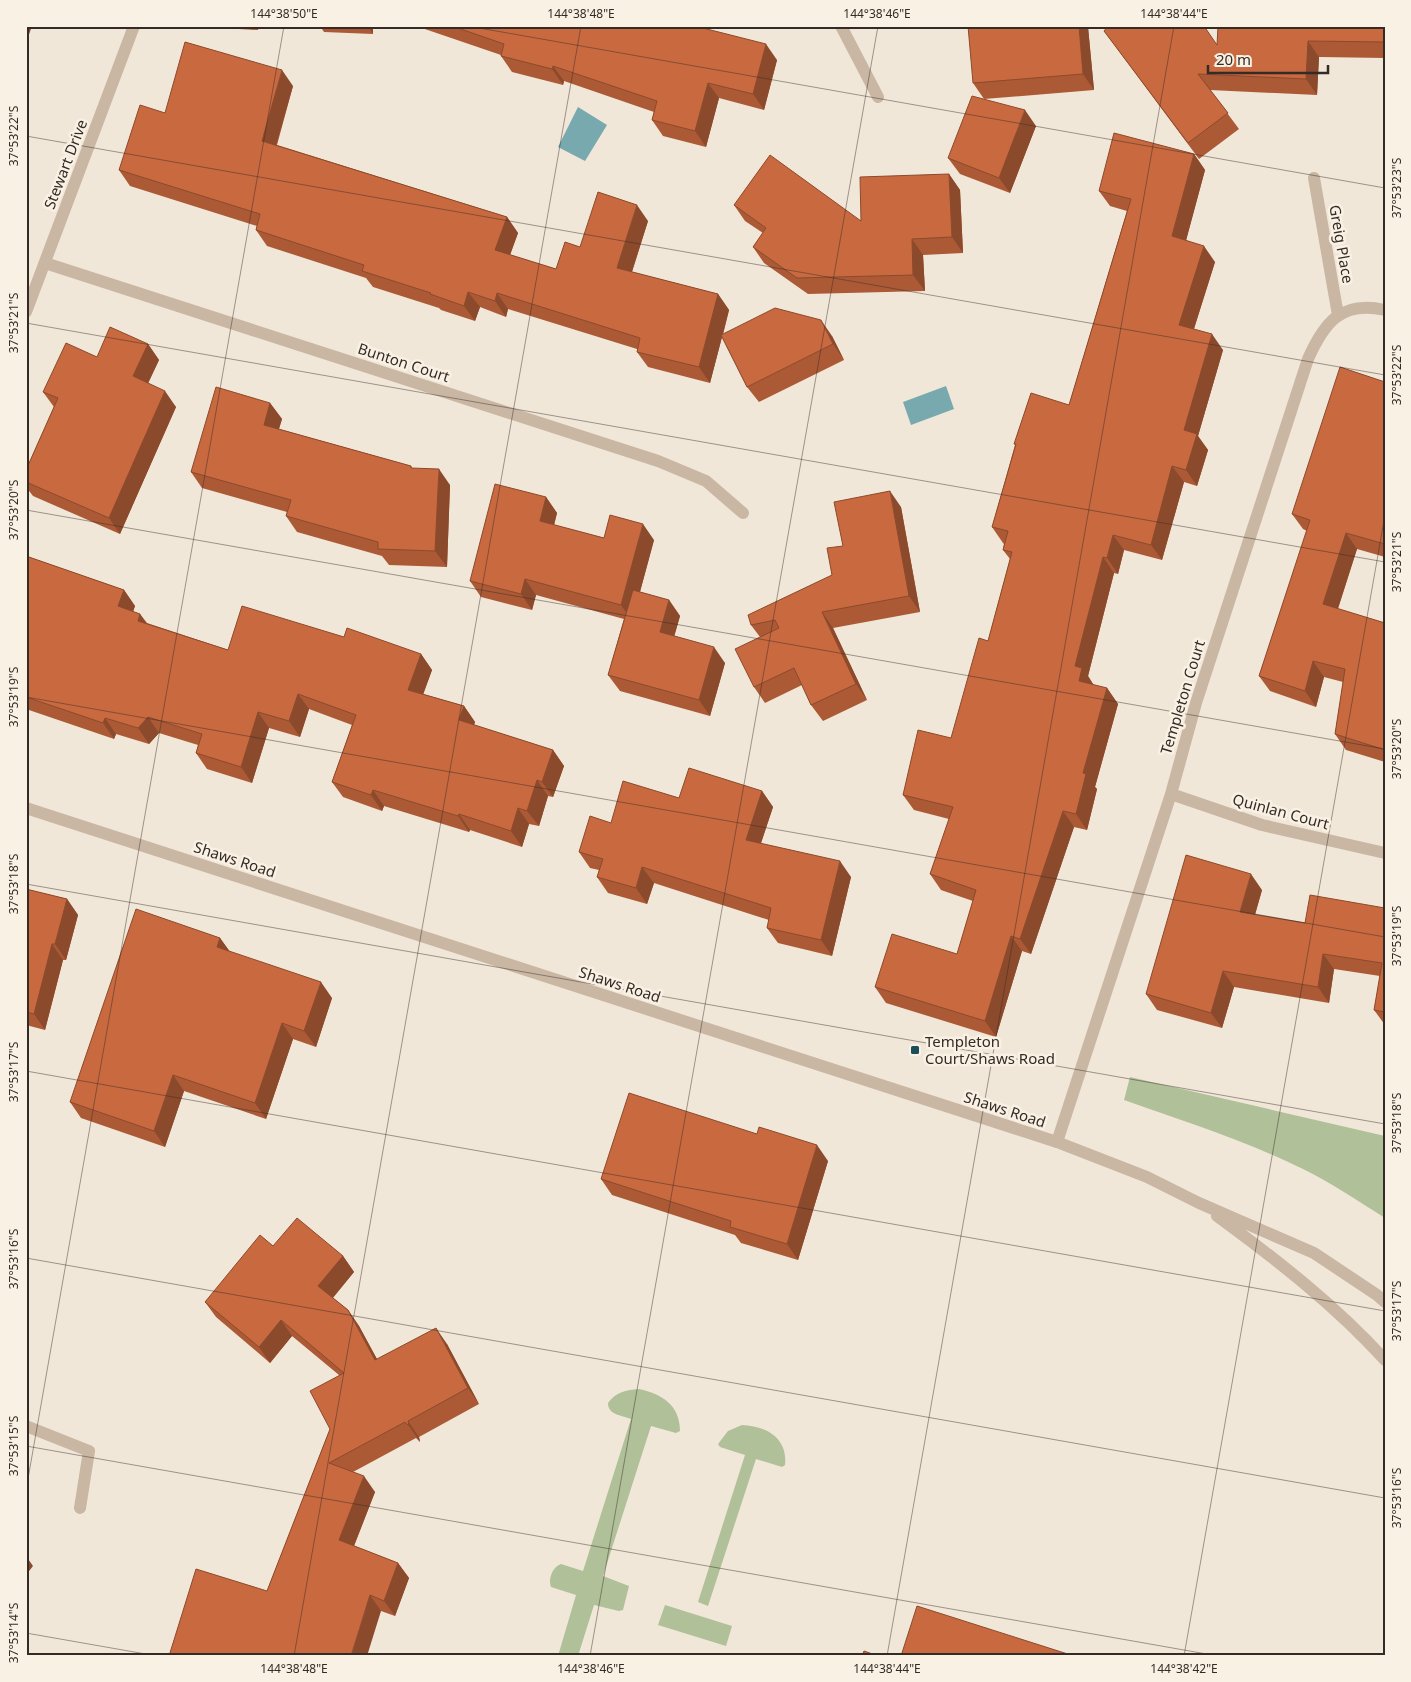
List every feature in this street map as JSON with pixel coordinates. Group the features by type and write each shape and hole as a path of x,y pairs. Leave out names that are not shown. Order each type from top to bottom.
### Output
{"street":[{"name":"Stewart Drive","path":"26,312 134,26"},
{"path":"841,26 878,97"},
{"name":"Greig Place","path":"1314,178 1338,315"},
{"name":"Bunton Court","path":"45,263 658,462 706,481 743,513"},
{"name":"Templeton Court","path":"1057,1142 1170,794 1196,702 1308,359 1322,329 1338,315 1362,308 1385,310"},
{"name":"Quinlan Court","path":"1170,794 1262,825 1385,853"},
{"name":"Shaws Road","path":"26,808 1057,1142 1147,1177 1199,1203 1314,1253 1378,1295 1385,1302"},
{"name":"Shaws Road","path":"1199,1203 1276,1259 1333,1307 1385,1360"},
{"path":"26,1426 89,1451 80,1508"}],"green space":[{"path":"1130,1077 1385,1136 1385,1218 1324,1180 1259,1149 1124,1100"},
{"path":"639,1389 655,1394 668,1402 677,1414 680,1431 676,1433 651,1426 603,1576 629,1586 623,1610 619,1611 594,1605 578,1656 558,1656 576,1595 551,1587 552,1574 555,1568 561,1564 583,1571 631,1419 610,1410 608,1403 614,1396 622,1392"},
{"path":"742,1425 759,1428 774,1435 783,1448 785,1465 782,1467 756,1459 708,1606 698,1602 745,1455 720,1447 718,1444 728,1431"},
{"path":"665,1605 732,1626 726,1646 658,1625"}],"water":[{"path":"578,107 607,125 585,161 558,147"},
{"path":"946,386 954,409 911,425 903,402"}],"building":[{"path":"452,26 695,26 766,44 753,94 708,83 695,131 652,120 657,101 553,66 552,69 501,56 504,44"},
{"path":"968,26 1079,26 1083,74 973,83"},
{"path":"1108,26 1204,26 1217,45 1218,26 1385,26 1385,42 1308,41 1306,79 1198,74 1228,113 1188,143 1104,31"},
{"path":"185,42 282,70 262,141 507,217 495,250 556,269 565,242 580,247 598,192 637,205 617,268 718,294 699,367 637,352 640,338 497,293 495,301 468,292 464,306 431,293 362,271 364,265 256,230 260,214 119,170 140,105 165,113"},
{"path":"972,96 1025,110 999,178 948,158"},
{"path":"1114,133 1194,154 1172,236 1204,246 1179,325 1212,334 1184,430 1197,434 1186,470 1172,466 1151,545 1113,535 1107,558 1103,557 1075,666 1082,668 1079,681 1107,688 1083,773 1086,774 1076,814 1063,811 1020,939 1011,936 985,1021 875,987 892,934 957,954 976,890 930,874 953,807 903,795 918,730 951,738 979,638 988,641 1012,552 1003,550 1008,531 992,527 1016,444 1014,444 1031,393 1069,405 1131,199 1099,191"},
{"path":"770,155 861,221 860,177 949,174 952,237 912,239 913,275 797,278 753,247 766,228 734,205"},
{"path":"775,308 821,320 833,344 747,387 721,335"},
{"path":"110,327 148,344 133,376 165,391 109,518 26,482 26,470 58,398 43,392 66,343 97,357"},
{"path":"1340,367 1385,382 1385,544 1346,533 1323,604 1385,623 1385,750 1335,734 1345,669 1313,661 1305,691 1259,676 1310,520 1292,514"},
{"path":"216,387 270,403 264,425 411,466 411,468 439,469 435,551 378,549 378,542 286,516 291,500 191,472"},
{"path":"495,484 546,497 540,521 604,538 610,515 643,524 621,605 525,579 521,594 470,581"},
{"path":"890,491 909,596 822,612 856,684 811,705 794,668 754,687 735,649 779,628 775,620 751,625 748,615 832,575 827,548 843,546 834,502"},
{"path":"26,556 124,590 118,606 140,614 138,621 228,650 242,606 344,637 347,628 421,654 408,690 464,706 459,720 553,750 542,782 537,780 527,811 518,808 511,831 373,790 371,795 332,782 356,715 298,694 289,721 258,712 241,767 196,753 202,734 148,717 138,728 105,718 103,723 26,697"},
{"path":"633,590 669,600 660,632 714,647 699,700 608,675"},
{"path":"689,768 762,791 746,840 840,861 821,940 767,928 771,908 642,867 636,888 597,877 603,859 579,852 590,816 611,823 623,781 679,798"},
{"path":"1186,855 1251,874 1240,912 1305,923 1310,895 1385,908 1385,1012 1374,1010 1382,963 1323,954 1318,987 1223,971 1211,1013 1146,994"},
{"path":"26,889 67,899 55,944 52,944 34,1014 26,1012"},
{"path":"136,909 220,938 217,947 321,982 304,1031 282,1023 255,1103 173,1075 154,1131 70,1102"},
{"path":"629,1093 757,1134 759,1127 817,1145 787,1244 730,1227 731,1221 601,1179"},
{"path":"297,1218 343,1256 318,1286 348,1310 375,1360 436,1328 468,1388 408,1421 409,1426 405,1422 329,1463 364,1476 339,1540 398,1563 384,1601 370,1595 351,1656 169,1656 196,1569 267,1591 330,1429 310,1391 344,1373 281,1320 259,1347 205,1302 260,1235 273,1246"},
{"path":"917,1606 1074,1656 901,1656"},
{"path":"864,1651 878,1656 862,1656"}],"place":[{"name":"Templeton Court/Shaws Road","path":"915,1050"}]}
